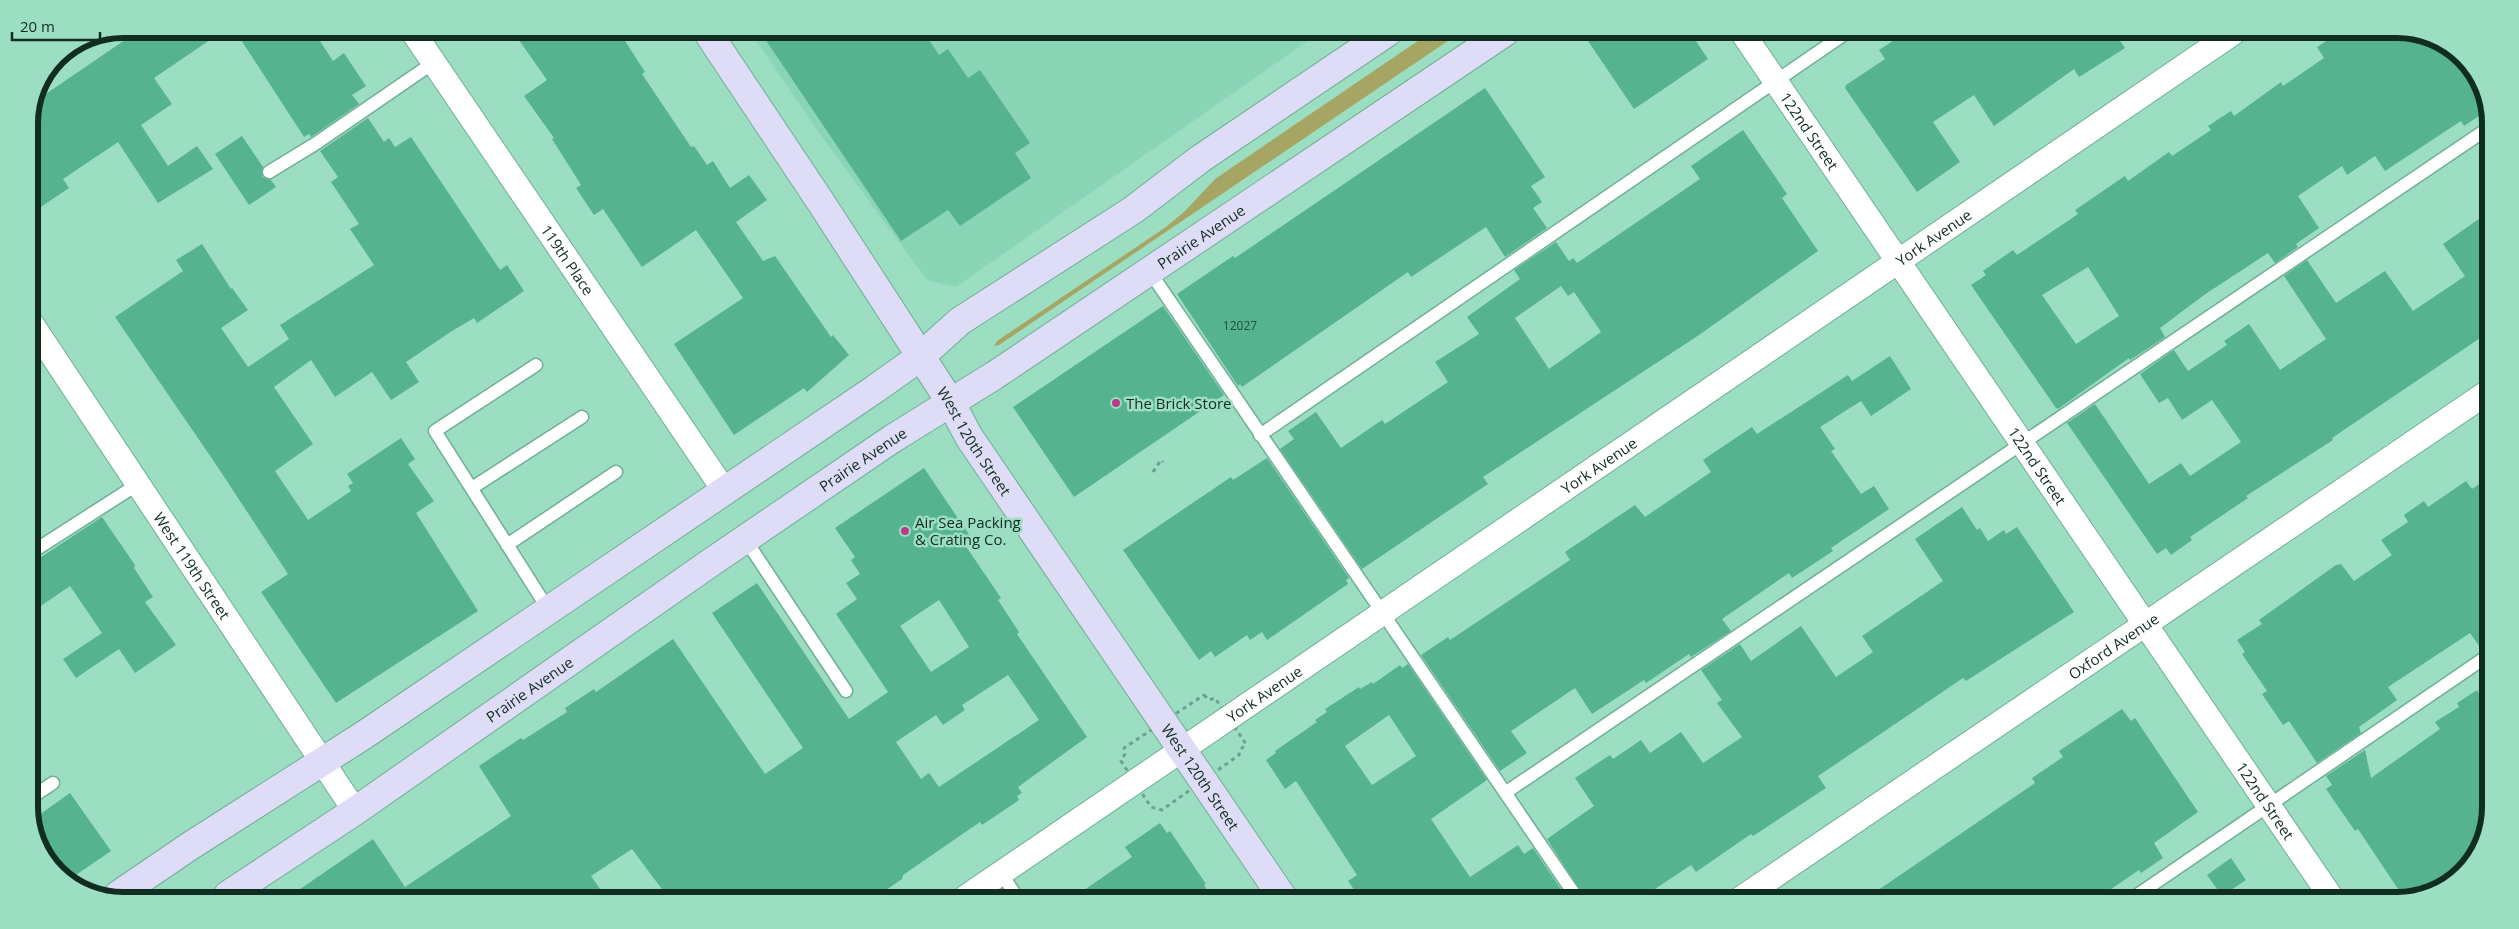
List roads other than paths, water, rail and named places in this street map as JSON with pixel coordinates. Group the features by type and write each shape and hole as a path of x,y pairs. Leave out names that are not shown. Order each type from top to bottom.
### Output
{"main road":[{"name":"West 120th Street","path":"711,38 820,200 951,403 973,442 1279,892"},
{"path":"123,892 322,760 364,735 920,357 960,321 1133,210 1200,159 1379,38"},
{"name":"Prairie Avenue","path":"234,892 355,811 745,538 900,434 951,403 1150,272 1496,38"}],"street":[{"name":"119th Place","path":"417,38 724,490"},
{"name":"122nd Street","path":"1746,38 2327,892"},
{"name":"York Avenue","path":"973,892 2226,38"},
{"name":"West 119th Street","path":"38,334 355,811"},
{"name":"Oxford Avenue","path":"1750,892 2481,396"}],"lane":[{"path":"1260,435 1837,38"},
{"path":"269,172 315,144 433,63"},
{"path":"1506,793 2481,133"},
{"path":"1150,272 1573,892"},
{"path":"536,365 435,432 548,609"},
{"path":"472,488 582,416"},
{"path":"507,545 616,472"},
{"path":"38,548 138,484"},
{"path":"745,538 846,691"},
{"path":"2142,892 2482,660"},
{"path":"38,793 53,783"},
{"path":"1001,873 1014,892"}],"place":[{"name":"The Brick Store","path":"1116,403"},
{"name":"Air Sea Packing & Crating Co.","path":"905,531"}]}
